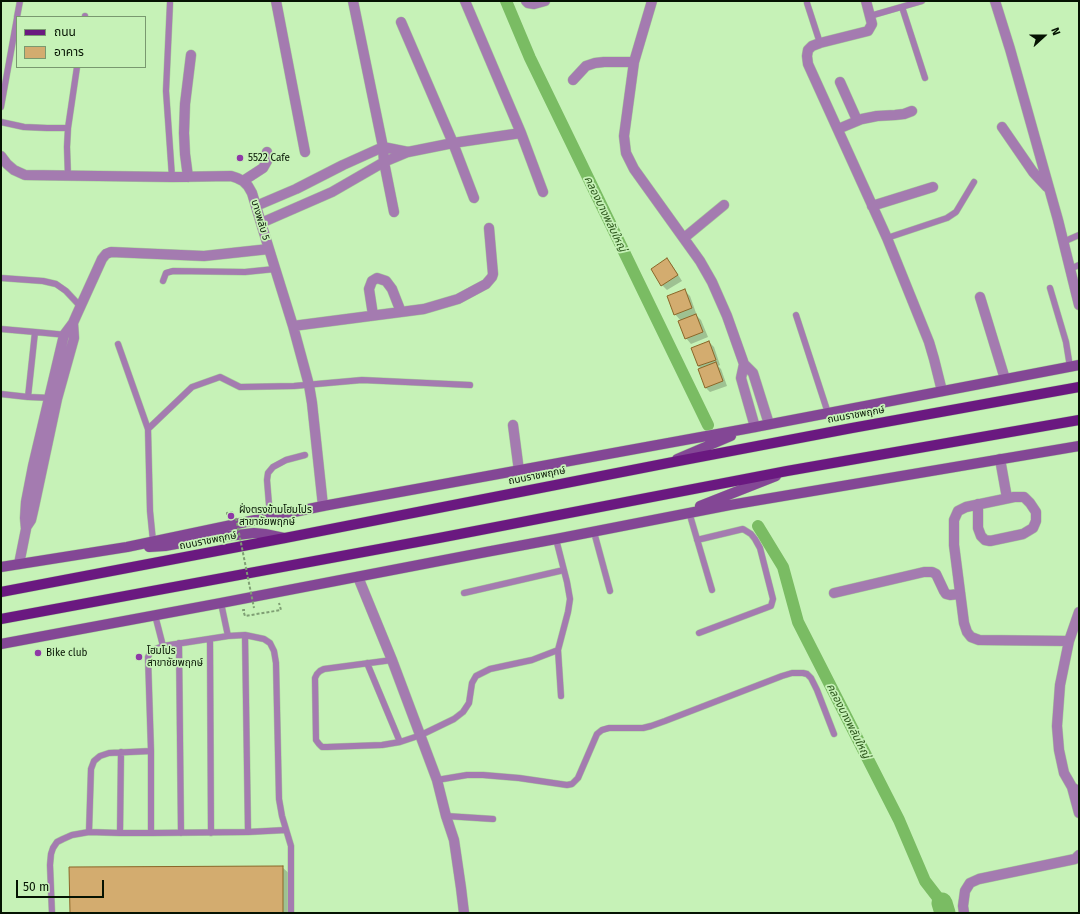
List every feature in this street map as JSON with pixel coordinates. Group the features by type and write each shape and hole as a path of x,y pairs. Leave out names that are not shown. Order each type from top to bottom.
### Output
{"main road":[{"name":"ถนนราชพฤกษ์","path":"1,567 127,547 323,506 745,430 769,424 1075,366"},
{"name":"ถนนราชพฤกษ์","path":"1,592 852,428 1079,387"},
{"path":"1,619 439,538 787,471 1079,420"},
{"path":"668,463 745,430"},
{"path":"1,644 594,532 689,512 1079,446"},
{"path":"679,514 787,471"},
{"path":"127,547 165,546 203,539 254,533 285,538"}],"street":[{"path":"276,1 305,152"},
{"path":"353,1 383,147 384,162 394,212"},
{"path":"465,1 521,133 544,192"},
{"path":"526,1 534,4 545,1"},
{"path":"652,1 634,62 624,136 626,153 634,169 700,261 712,282 727,316 744,364 753,373 769,424"},
{"path":"866,1 872,24 868,31 812,46 808,50 808,64 887,238 929,342 942,391"},
{"path":"995,1 1063,242 1074,267 1079,305"},
{"path":"401,22 453,143 474,198"},
{"path":"188,177 184,134 185,104 191,55"},
{"path":"573,80 586,66 595,63 634,62"},
{"path":"840,82 857,120"},
{"path":"838,129 857,120 877,116 895,116 912,110"},
{"path":"1002,127 1033,172 1049,189"},
{"path":"262,223 332,192 384,162 408,152 453,143 521,133"},
{"path":"256,206 309,183 343,165 383,147 408,152"},
{"path":"1,156 14,170 25,176 231,176 244,181 263,168 267,161 267,152"},
{"name":"บางพลับ 5","path":"244,181 252,193 262,223 309,385 323,506"},
{"path":"309,183 318,197"},
{"path":"872,206 933,188"},
{"path":"684,238 724,205"},
{"path":"293,326 424,309 458,299 486,284 492,278 493,274 489,228"},
{"path":"19,564 26,529 31,520 34,507 44,439 69,336 80,306 106,254 111,252 204,256 269,249"},
{"path":"373,316 370,289 372,281 377,278 386,281 392,289 401,312"},
{"path":"980,297 1005,379"},
{"path":"744,364 741,378 755,427"},
{"path":"513,425 519,470"},
{"path":"1000,460 1007,498"},
{"path":"978,504 978,528 984,540 990,541 1023,534 1033,528 1036,521 1036,512 1024,497 1007,498 978,504 958,510 954,520 954,545 964,623 967,632 971,637 979,640 1069,641"},
{"path":"834,593 924,572 932,572 936,574 946,594 960,594"},
{"path":"358,577 392,660 438,780 446,816 454,840 464,913"},
{"path":"1079,612 1069,641 1060,685 1057,726 1059,750 1064,773 1076,790 1079,814"},
{"path":"964,913 963,906 965,891 970,883 979,879 1070,861 1076,859 1079,855"}],"lane":[{"path":"17,16 20,1"},
{"path":"870,16 922,1"},
{"path":"170,3 166,91 172,177"},
{"path":"807,3 820,43"},
{"path":"902,7 925,78"},
{"path":"1,107 16,23"},
{"path":"68,176 68,128 77,68"},
{"path":"1,122 24,127 68,128"},
{"path":"887,238 947,218 956,212 974,182"},
{"path":"1063,242 1079,235"},
{"path":"163,281 166,274 173,271 245,272 275,268"},
{"path":"1,278 43,281 56,284 80,306"},
{"path":"1050,288 1066,342 1075,366"},
{"path":"796,315 828,413"},
{"path":"1,329 69,336"},
{"path":"28,397 34,332"},
{"path":"118,344 148,430 150,511 153,541"},
{"path":"148,430 192,387 220,377 240,387 309,385 362,380 470,385"},
{"path":"1,394 53,398"},
{"path":"270,517 267,480 268,473 273,467 286,460 305,455"},
{"path":"689,512 712,590"},
{"path":"697,540 743,530 751,534 760,548 773,600 771,606 699,633"},
{"path":"594,532 610,591"},
{"path":"556,539 570,599 558,650 561,696"},
{"path":"464,593 564,570"},
{"path":"221,603 228,636"},
{"path":"155,615 163,646"},
{"path":"245,635 248,832"},
{"path":"151,833 151,751 148,657 150,653 153,650 163,646 228,636 245,635 264,639 270,643 274,651 276,663 279,799 282,816 291,846 291,913"},
{"path":"210,639 211,833"},
{"path":"179,643 181,833"},
{"path":"392,660 324,669 317,674 315,678 316,740 322,747 382,745 400,742 421,735 454,719 463,712 468,703 472,683 476,676 490,669 532,660 558,650"},
{"path":"367,663 400,742"},
{"path":"438,780 467,775 483,775 519,778 566,785 572,784 578,778 597,734 602,730 609,728 643,728 665,722 792,673 807,674 811,678 834,734"},
{"path":"89,832 91,769 94,761 100,756 109,753 151,751"},
{"path":"120,833 121,752"},
{"path":"446,816 493,819"},
{"path":"52,913 50,854 57,842 72,835 89,832 211,833 286,830"}],"path":[{"path":"236,518 254,608 243,610 245,616 281,610"}],"building":[{"path":"667,258 678,275 661,286 651,269"},
{"path":"685,289 692,308 674,315 667,296"},
{"path":"696,314 703,332 685,339 678,321"},
{"path":"709,341 716,360 698,366 691,348"},
{"path":"716,362 723,381 705,388 698,369"},
{"path":"283,866 283,913 70,913 69,867"}],"waterway":[{"name":"คลองบางพลับใหญ่","path":"506,1 530,58 708,425"},
{"name":"คลองบางพลับใหญ่","path":"758,526 783,567 798,622 899,820 925,881 942,903"},
{"name":"คลองบางพลับใหญ่","path":"942,903 945,913"}],"place":[{"name":"5522 Cafe","path":"240,158"},
{"name":"ฝั่งตรงข้ามโฮมโปร สาขาชัยพฤกษ์","path":"231,516"},
{"name":"Bike club","path":"38,653"},
{"name":"โฮมโปร สาขาชัยพฤกษ์","path":"139,657"}]}
